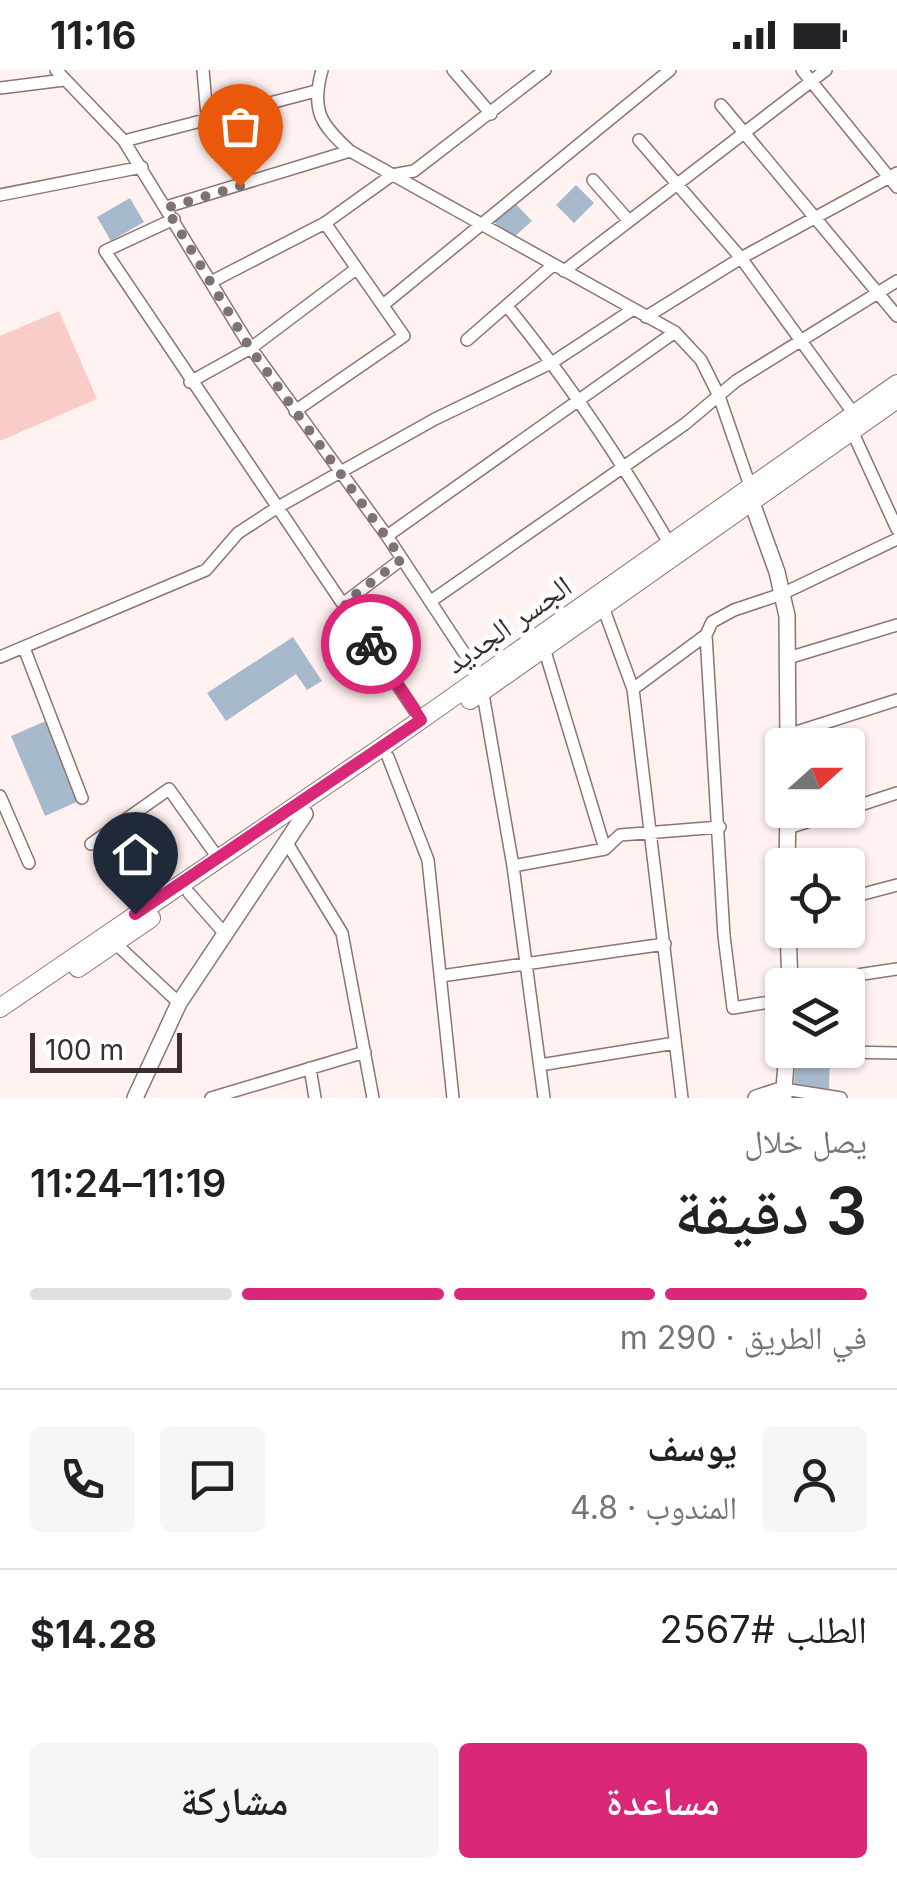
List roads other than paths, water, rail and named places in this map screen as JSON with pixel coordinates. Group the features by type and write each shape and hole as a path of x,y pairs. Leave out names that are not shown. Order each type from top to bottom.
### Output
{"main road":[{"name":"الجسر الجديد","path":"0,1008 421,720 544,648 853,422 897,384"},
{"name":"الجسر الجديد","path":"853,422 897,399"},
{"name":"الجسر الجديد","path":"0,1023 388,757 669,543 751,493"}],"street":[{"path":"203,70 207,116"},
{"path":"322,70 316,91 321,124 350,151 675,332 702,360 720,396 782,594 788,658 788,728"},
{"path":"454,70 491,114"},
{"path":"383,305 670,70"},
{"path":"467,340 506,306 746,134 806,75 826,70"},
{"path":"211,282 325,223 392,175 414,171 491,114 538,72"},
{"path":"0,88 60,75 124,140 250,348 387,536 483,683 514,866 544,1098"},
{"path":"646,317 814,217 894,179 806,75"},
{"path":"124,140 316,91"},
{"path":"721,106 897,316"},
{"path":"640,140 741,258 803,339 853,422 897,529"},
{"path":"166,208 350,151"},
{"path":"0,195 142,167"},
{"path":"594,180 629,221"},
{"path":"174,220 105,251 421,720"},
{"path":"295,411 401,342 402,331 325,223"},
{"path":"190,382 250,348 356,268"},
{"path":"432,601 720,396 897,280"},
{"path":"506,306 553,362 624,466 669,543"},
{"path":"0,657 206,570 238,533 278,507 553,362 632,310"},
{"path":"387,536 579,404 675,332"},
{"path":"633,689 706,634 712,622 782,594 897,539"},
{"path":"344,603 402,559"},
{"path":"604,606 633,689 682,1098"},
{"path":"788,658 897,625"},
{"path":"706,634 724,936 733,1008 765,1003"},
{"path":"24,648 82,798"},
{"path":"544,648 605,849"},
{"path":"821,728 897,700"},
{"path":"388,757 428,860 452,1098"},
{"path":"90,844 169,790 218,858"},
{"path":"865,804 897,793"},
{"path":"0,796 29,864"},
{"path":"135,1098 179,1004 305,814"},
{"path":"514,866 605,849 620,835 720,826"},
{"path":"787,848 788,828"},
{"path":"287,843 342,933 372,1098"},
{"path":"865,893 897,885"},
{"path":"189,892 224,934"},
{"path":"114,943 179,1004"},
{"path":"441,976 664,944"},
{"path":"865,974 897,969"},
{"path":"540,1065 675,1042"},
{"path":"210,1098 365,1052"},
{"path":"865,1052 897,1053"},
{"path":"310,1068 315,1098"},
{"path":"785,1094 786,1068"},
{"path":"756,1098 785,1094 841,1098"}]}
